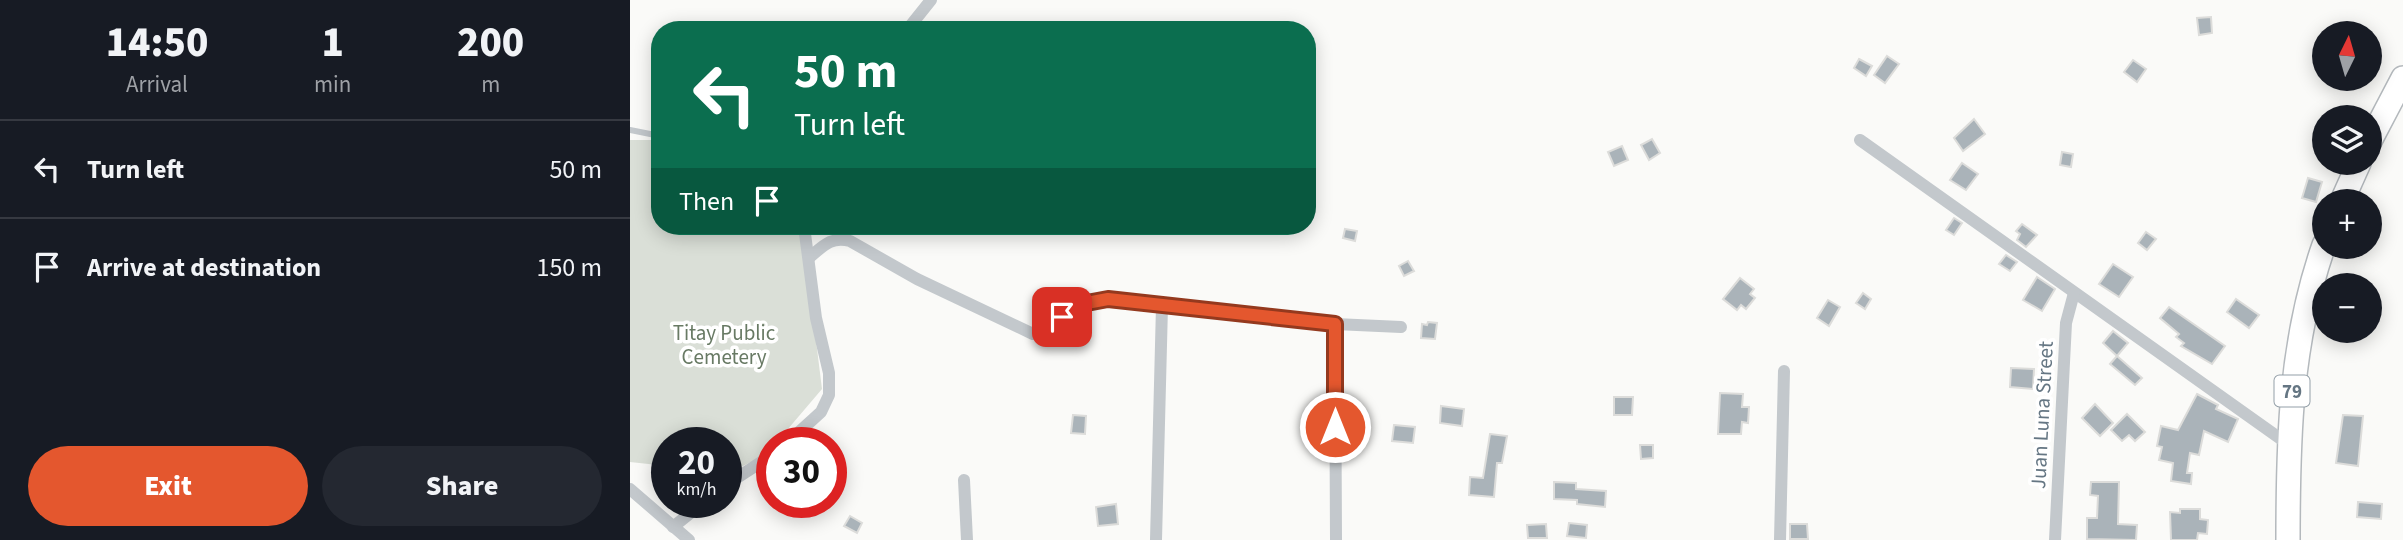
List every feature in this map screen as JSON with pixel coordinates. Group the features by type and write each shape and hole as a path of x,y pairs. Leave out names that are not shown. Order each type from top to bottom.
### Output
{"highway":[{"path":"2382,118 2403,78"},
{"name":"79","path":"2288,540 2288,444 2296,349 2303,312 2320,259"}],"street":[{"path":"914,21 931,0"},
{"path":"1860,140 2288,444"},
{"path":"805,235 816,318 829,373 829,395 821,412 805,427"},
{"path":"809,258 827,242 838,238 850,241 940,290 1032,334 1042,334 1076,305 1091,300 1335,324 1401,327"},
{"name":"Juan Luna Street","path":"2055,540 2066,323 2074,293"},
{"path":"1156,540 1162,306"},
{"path":"1335,324 1336,540"},
{"path":"1780,540 1784,370"},
{"path":"964,480 967,540"},
{"path":"630,489 689,540"},
{"path":"673,527 684,518"}],"lane":[{"path":"630,130 651,134"}],"green space":[{"name":"Titay Public Cemetery","path":"630,140 651,140 651,235 803,235 822,389 790,427 756,427 756,460 742,466 742,427 651,427 651,464 630,462"}],"building":[{"path":"2211,17 2212,33 2199,35 2197,18"},
{"path":"1887,56 1899,64 1885,83 1874,75"},
{"path":"1859,59 1872,66 1866,76 1854,68"},
{"path":"2133,60 2146,69 2137,82 2124,72"},
{"path":"1974,119 1985,134 1963,151 1954,138"},
{"path":"1652,139 1660,153 1649,160 1641,145"},
{"path":"1622,146 1628,160 1614,166 1608,152"},
{"path":"2062,152 2073,154 2071,167 2060,165"},
{"path":"1962,163 1978,174 1966,190 1950,180"},
{"path":"2308,178 2322,182 2320,189 2312,189 2312,201 2302,198"},
{"path":"1954,218 1962,223 1954,235 1946,230"},
{"path":"2022,224 2037,235 2026,247 2017,240 2020,234 2016,231"},
{"path":"1345,229 1357,231 1355,241 1343,238"},
{"path":"2146,232 2156,239 2147,250 2138,243"},
{"path":"2006,255 2017,262 2010,271 1999,264"},
{"path":"1408,261 1414,271 1404,276 1399,266"},
{"path":"2113,264 2133,277 2119,297 2099,284"},
{"path":"2037,277 2055,289 2042,311 2023,300"},
{"path":"1740,278 1754,289 1750,294 1755,298 1746,309 1741,305 1737,310 1723,299"},
{"path":"1863,293 1871,299 1865,309 1856,303"},
{"path":"2236,299 2259,315 2249,328 2227,312"},
{"path":"1828,300 1840,307 1829,326 1817,318"},
{"path":"2169,307 2225,346 2212,364 2181,346 2184,343 2176,337 2179,334 2160,318"},
{"path":"1428,322 1437,323 1435,339 1421,338 1422,324 1427,325"},
{"path":"2113,331 2128,343 2117,356 2103,343"},
{"path":"2117,356 2142,378 2135,385 2110,364"},
{"path":"2011,368 2034,369 2033,389 2010,387"},
{"path":"1720,393 1743,394 1742,407 1749,407 1748,423 1742,422 1741,434 1718,434"},
{"path":"2197,394 2218,405 2216,409 2238,419 2228,442 2204,431 2199,455 2190,453 2187,473 2192,473 2191,484 2171,481 2173,463 2159,460 2162,447 2157,446 2161,426 2178,430"},
{"path":"1614,397 1633,397 1632,415 1614,415"},
{"path":"2095,404 2113,423 2100,436 2082,418"},
{"path":"1441,406 1464,409 1462,426 1440,423"},
{"path":"2127,414 2145,432 2135,441 2129,435 2122,441 2111,430"},
{"path":"1073,415 1086,416 1085,434 1071,433"},
{"path":"2343,415 2363,416 2358,466 2336,463"},
{"path":"1394,425 1415,427 1413,443 1392,441"},
{"path":"1490,434 1507,436 1502,463 1497,463 1494,497 1469,495 1470,477 1483,478"},
{"path":"1640,445 1653,445 1653,458 1641,459"},
{"path":"1554,482 1576,483 1576,489 1606,491 1605,507 1577,504 1577,500 1554,499"},
{"path":"2091,482 2119,482 2118,524 2137,525 2136,540 2087,539 2087,518 2097,518 2098,496 2090,495"},
{"path":"2358,502 2382,504 2381,519 2357,517"},
{"path":"1116,504 1118,524 1098,526 1096,507"},
{"path":"2180,509 2200,509 2200,519 2208,520 2207,534 2198,533 2197,540 2171,540 2170,512 2180,513"},
{"path":"850,516 862,523 857,533 844,526"},
{"path":"1569,523 1587,525 1586,538 1567,536"},
{"path":"1546,524 1547,538 1528,538 1527,525"},
{"path":"1790,524 1807,524 1808,539 1790,539"}],"route":[{"path":"1062,317 1076,305 1091,300 1108,299 1335,324 1335,427"}]}
